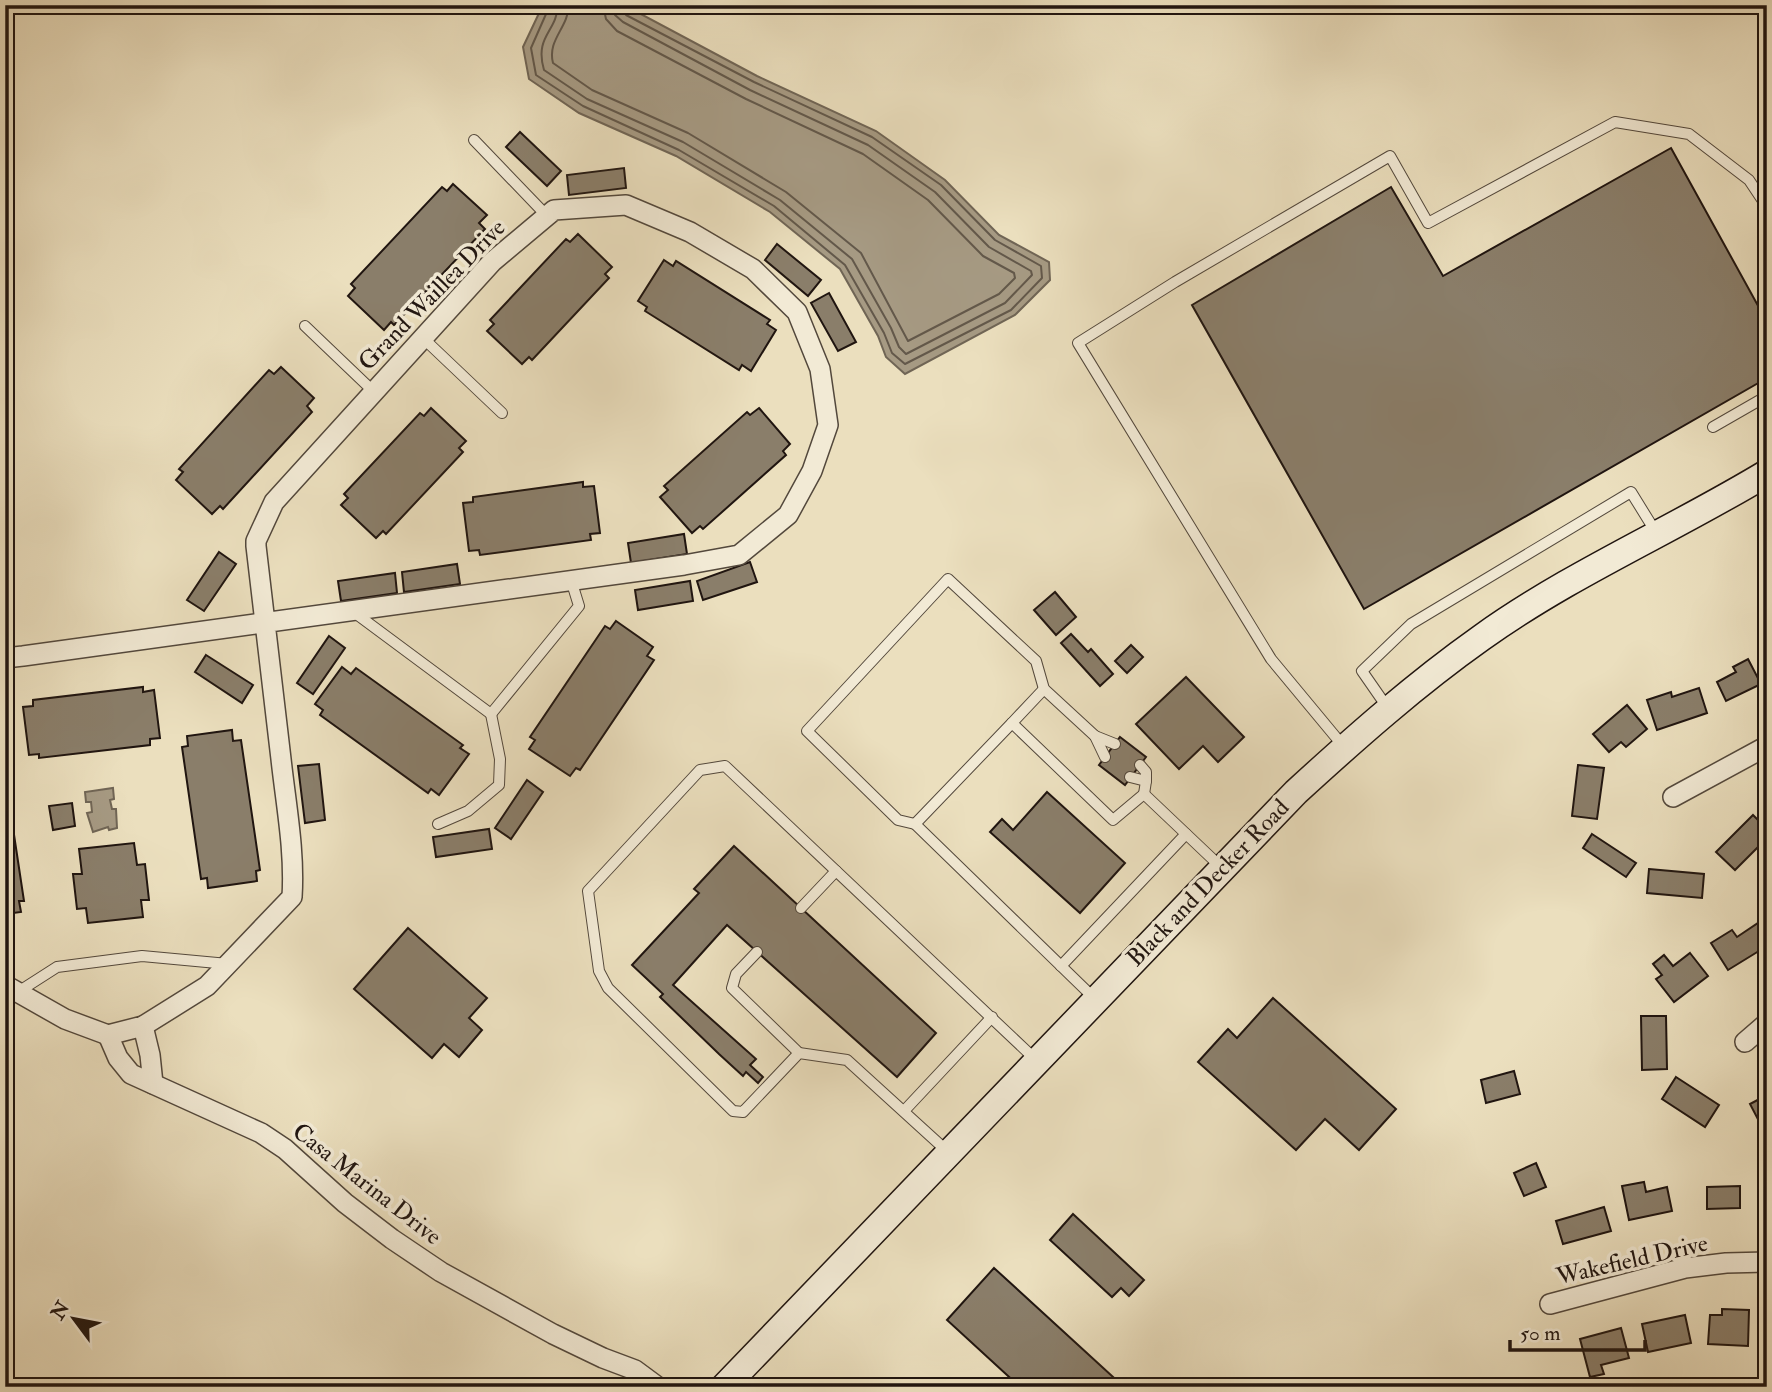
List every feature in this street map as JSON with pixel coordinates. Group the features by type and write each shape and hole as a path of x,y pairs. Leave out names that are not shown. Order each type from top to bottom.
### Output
{"main road":[{"name":"Black and Decker Road","path":"724,1387 1222,868 1296,792 1345,747 1481,638 1561,588 1767,473"}],"street":[{"name":"Grand Waillea Drive","path":"5,658 265,622 352,610 571,580 739,555 788,515 813,471 828,425 820,369 797,312 753,269 690,232 626,205 554,210 492,262 274,502 256,546 265,622 294,868 292,897 207,986 143,1026 108,1035"},
{"path":"1673,797 1767,746"},
{"path":"11,989 65,1018 108,1035"},
{"path":"1745,1042 1767,1023"},
{"path":"143,1026 153,1084"},
{"name":"Casa Marina Drive","path":"108,1035 118,1058 131,1074 261,1133 285,1149 345,1203 441,1272 554,1334 635,1370 658,1387"},
{"path":"118,1058 150,1055"},
{"name":"Wakefield Drive","path":"1550,1304 1685,1268 1767,1262"}],"lane":[{"path":"1345,747 1271,659 1078,343 1175,282 1390,156 1429,223 1615,122 1689,134 1749,180 1767,207"},
{"path":"474,140 547,216"},
{"path":"305,326 373,391"},
{"path":"422,337 502,413"},
{"path":"1713,427 1767,396"},
{"path":"1389,710 1362,671 1411,624 1631,492 1657,534"},
{"path":"1095,999 915,824 898,820 807,731 948,579 1036,661 1044,689 1095,736 1115,744"},
{"path":"491,715 579,606 571,580"},
{"path":"352,610 491,715 500,759 499,785 468,811 438,824"},
{"path":"915,824 1044,689"},
{"path":"1012,723 1113,820 1144,794 1146,772 1140,765"},
{"path":"1095,736 1105,757"},
{"path":"799,1053 743,1112 733,1111 608,988 599,971 587,891 701,771 725,766 1037,1060"},
{"path":"1130,777 1146,781"},
{"path":"1144,794 1222,868"},
{"path":"1061,966 1186,834"},
{"path":"801,908 836,871"},
{"path":"757,952 736,974 732,988 799,1053 847,1060 948,1152"},
{"path":"11,989 57,967 142,956 229,964"},
{"path":"904,1111 992,1017"}],"water":[{"path":"546,5 624,5 757,76 876,131 945,180 999,235 1049,262 1050,280 1015,315 905,374 886,357 878,336 840,269 770,212 676,156 579,113 529,79 523,47 541,9"},
{"path":"113,788 114,799 110,800 112,809 116,809 117,828 109,830 108,827 93,832 87,813 92,812 91,802 86,802 85,792"}],"building":[{"path":"520,132 561,171 547,186 506,147"},
{"path":"1671,148 1767,322 1767,378 1364,609 1192,305 1391,187 1443,276"},
{"path":"624,168 626,188 569,195 567,175"},
{"path":"453,184 487,215 479,223 485,229 394,325 391,322 384,330 348,296 355,288 351,284 442,187 447,191"},
{"path":"578,234 612,267 605,274 609,278 532,360 529,357 522,364 487,331 494,324 490,320 566,239 570,242"},
{"path":"777,244 821,280 808,296 765,260"},
{"path":"664,260 673,266 676,261 770,320 767,324 776,330 751,371 742,365 739,370 645,311 647,307 638,301"},
{"path":"829,293 856,342 838,351 811,303"},
{"path":"281,367 314,398 307,406 312,412 223,509 220,506 212,514 176,480 183,472 179,469 269,370 274,374"},
{"path":"431,408 466,441 459,448 463,452 386,534 383,531 376,538 341,505 348,498 344,494 420,413 424,416"},
{"path":"759,408 790,444 783,451 786,455 703,529 700,526 692,533 660,497 668,490 664,486 747,412 750,415"},
{"path":"583,482 583,487 594,486 600,533 590,534 591,540 480,555 479,550 469,551 463,503 473,502 473,497"},
{"path":"684,534 687,554 631,563 628,543"},
{"path":"219,552 236,564 204,611 187,600"},
{"path":"750,562 757,582 703,600 697,581"},
{"path":"457,564 460,584 404,592 402,572"},
{"path":"395,573 397,593 341,601 338,581"},
{"path":"690,581 693,601 638,610 635,590"},
{"path":"1055,592 1076,617 1056,635 1034,610"},
{"path":"616,621 653,647 647,656 654,660 580,770 576,768 570,776 529,749 535,740 530,737 605,626 610,629"},
{"path":"1071,634 1088,652 1091,649 1113,674 1100,686 1061,643"},
{"path":"329,636 345,648 313,694 297,683"},
{"path":"1131,645 1143,657 1127,673 1115,661"},
{"path":"206,655 253,685 242,703 195,672"},
{"path":"1748,659 1761,684 1726,701 1717,682 1736,672 1733,667"},
{"path":"342,667 351,674 356,668 463,745 460,748 469,754 439,795 431,789 428,793 320,715 323,710 315,704"},
{"path":"1186,677 1244,737 1218,762 1203,746 1179,769 1136,724"},
{"path":"143,687 143,692 154,690 160,738 150,739 150,745 39,758 39,754 29,755 23,707 33,706 33,700"},
{"path":"1699,688 1707,713 1657,730 1647,700 1671,692 1672,697"},
{"path":"1627,705 1647,729 1626,747 1621,742 1609,752 1593,734"},
{"path":"232,730 233,741 241,740 260,870 256,871 257,881 208,888 207,878 201,879 182,747 188,746 187,736"},
{"path":"1120,737 1146,757 1125,785 1099,765"},
{"path":"319,764 325,820 305,823 298,766"},
{"path":"1578,765 1604,768 1597,819 1572,816"},
{"path":"5,775 24,901 19,901 21,912 5,914"},
{"path":"527,780 543,792 511,839 495,828"},
{"path":"1047,792 1125,863 1080,913 990,832 1002,819 1013,830"},
{"path":"72,803 75,826 53,830 49,806"},
{"path":"1753,815 1767,829 1767,838 1735,870 1716,852"},
{"path":"489,829 492,849 436,857 433,837"},
{"path":"1592,834 1636,863 1626,877 1583,848"},
{"path":"134,843 137,865 145,864 149,900 141,900 143,917 88,923 86,908 77,909 73,874 82,874 79,849"},
{"path":"734,846 936,1033 897,1077 727,925 673,985 756,1059 750,1065 763,1077 758,1083 746,1072 743,1076 719,1054 660,997 663,994 632,965 699,893 694,889"},
{"path":"1649,869 1704,874 1702,898 1647,893"},
{"path":"1758,923 1767,937 1767,946 1728,970 1711,943 1732,930 1737,937"},
{"path":"408,928 487,998 469,1018 482,1030 459,1057 444,1044 432,1058 354,989"},
{"path":"1690,953 1708,976 1674,1002 1656,979 1662,975 1653,964 1664,955 1673,966"},
{"path":"1273,998 1396,1109 1359,1150 1325,1119 1296,1150 1198,1062 1228,1029 1237,1038"},
{"path":"1641,1016 1666,1016 1667,1069 1642,1070"},
{"path":"1514,1071 1520,1094 1486,1103 1481,1080"},
{"path":"1676,1077 1719,1105 1705,1127 1662,1099"},
{"path":"1767,1095 1767,1125 1762,1127 1750,1104"},
{"path":"1536,1163 1546,1187 1524,1196 1514,1173"},
{"path":"1644,1182 1646,1192 1667,1187 1672,1211 1629,1220 1622,1186"},
{"path":"1740,1186 1740,1208 1707,1209 1707,1187"},
{"path":"1604,1207 1611,1231 1563,1244 1556,1221"},
{"path":"1073,1214 1144,1280 1129,1296 1121,1288 1112,1297 1050,1240"},
{"path":"994,1268 1124,1387 1020,1387 947,1320"},
{"path":"1722,1309 1749,1310 1748,1346 1708,1344 1710,1315 1722,1315"},
{"path":"1765,1310 1767,1339 1761,1339"},
{"path":"1685,1315 1691,1343 1648,1352 1642,1324"},
{"path":"1621,1328 1629,1358 1601,1365 1604,1374 1590,1377 1580,1339"},
{"path":"894,1379 903,1387 887,1387"}]}
